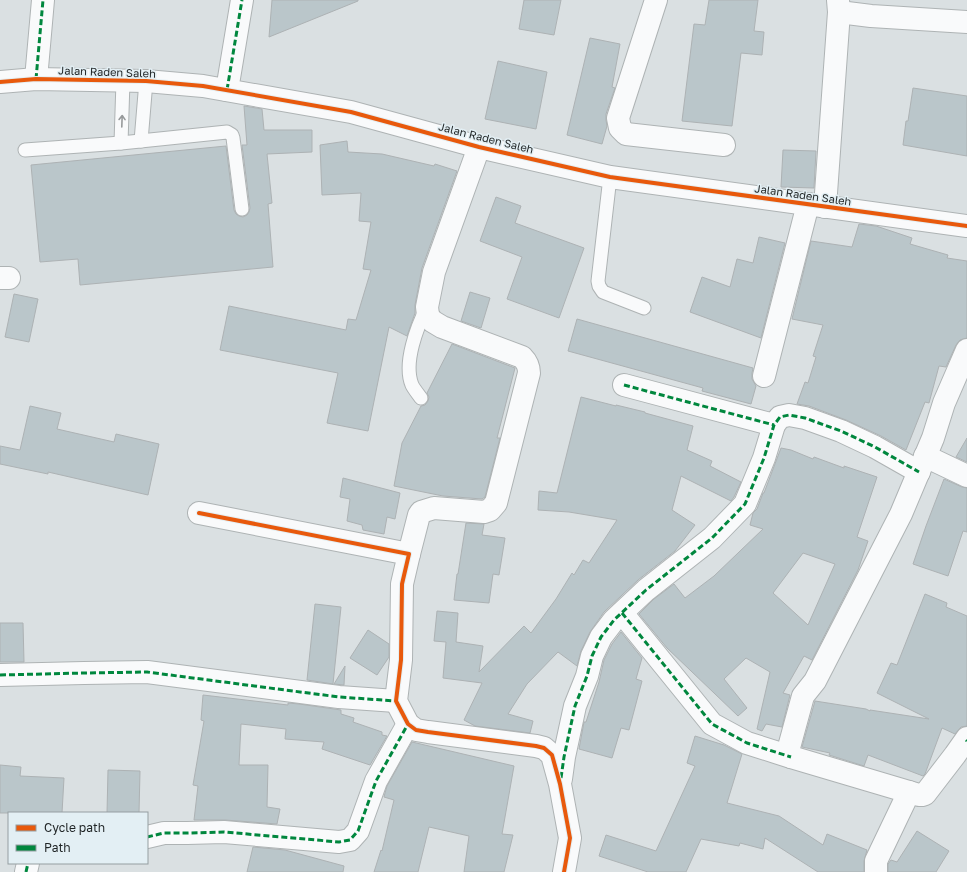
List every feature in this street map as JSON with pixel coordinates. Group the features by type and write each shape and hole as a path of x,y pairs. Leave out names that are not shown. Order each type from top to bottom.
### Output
{"street":[{"path":"36,79 43,0"},
{"path":"227,90 242,0"},
{"path":"656,0 618,118 620,128 626,134 724,145"},
{"path":"764,376 817,205 839,6 871,8 967,22"},
{"name":"Jalan Raden Saleh","path":"0,82 36,79 146,81 204,86 351,112 478,147 610,177 967,226"},
{"path":"478,147 434,272 427,307 428,315 432,321 442,327 522,357 528,363 529,373 496,503 490,510 484,512 434,508 421,512 419,515 402,584 401,660 396,701 408,724 416,730 536,746 544,748 552,755 560,784 570,838 564,872"},
{"path":"791,758 788,751 803,696 815,681 898,521 933,438 944,403 967,350"},
{"path":"624,385 774,425"},
{"path":"560,784 575,706 592,656 601,637 614,620 646,590 712,538 745,504 764,458 774,425 780,417 789,415 805,418 922,464 967,476"},
{"path":"199,513 409,554"},
{"path":"622,613 712,724 747,743 791,758 917,793"},
{"path":"0,675 147,672 340,697 396,701"},
{"path":"148,837 164,832 224,832 339,842 350,840 358,831 376,781 408,724"},
{"path":"876,872 876,861 917,793 967,740"}],"lane":[{"path":"121,143 123,81"},
{"path":"141,141 146,81"},
{"path":"26,150 121,143 224,132 230,133 233,138 242,209"},
{"path":"610,177 598,281 599,286 603,292 644,308"},
{"path":"421,398 412,385 409,372 411,352 420,322 427,307"}],"building":[{"path":"272,0 358,0 358,1 269,37"},
{"path":"524,0 561,0 554,35 519,29"},
{"path":"709,0 758,0 754,31 764,32 762,55 741,53 732,126 682,121 694,24 705,25"},
{"path":"590,38 620,44 612,87 615,88 606,114 607,126 602,144 567,135"},
{"path":"498,61 547,72 536,129 485,119"},
{"path":"913,88 967,96 967,156 903,145"},
{"path":"244,106 262,109 264,130 312,130 312,152 267,154 272,203 268,204 273,267 80,285 78,259 40,262 31,165 226,146 234,210 239,216 243,217 247,215 250,208 242,145 247,145"},
{"path":"347,141 348,152 382,154 434,166 435,164 457,171 422,268 415,305 415,313 407,336 389,327 368,431 327,423 338,373 220,350 229,306 346,330 348,319 356,320 371,270 363,269 371,222 359,221 361,193 322,195 320,145"},
{"path":"783,150 816,151 814,188 781,187"},
{"path":"496,197 521,206 515,223 584,248 559,318 507,299 522,257 480,241"},
{"path":"859,224 876,226 912,238 910,244 948,255 947,258 967,261 967,338 960,340 956,345 946,367 939,366 929,403 925,402 906,450 881,436 846,420 809,406 797,404 805,382 808,383 816,357 813,356 823,325 792,319 811,241 852,247"},
{"path":"759,237 785,243 761,338 690,312 702,277 730,287 737,259 753,263"},
{"path":"470,292 490,298 481,328 461,321"},
{"path":"14,294 38,299 29,342 5,337"},
{"path":"577,319 753,368 752,379 756,386 751,404 702,391 703,388 568,351"},
{"path":"452,344 515,368 497,438 500,438 485,497 482,499 443,496 394,486 402,443 421,406 425,405 428,401 429,397 427,393"},
{"path":"581,397 645,412 693,426 687,450 712,461 710,466 741,482 731,501 681,476 672,510 695,525 675,551 638,580 604,612 590,632 581,651 577,666 558,652 527,684 508,714 533,721 530,733 475,726 464,720 482,683 443,678 446,642 434,641 437,611 458,613 456,642 483,646 479,672 524,626 531,633 556,599 572,573 574,575 583,560 589,563 617,520 569,512 538,510 539,491 557,493"},
{"path":"30,406 61,413 57,429 114,442 116,434 159,444 148,495 48,472 48,474 0,464 0,446 20,450"},
{"path":"967,438 967,462 956,457"},
{"path":"781,448 791,450 813,459 814,457 844,468 844,466 877,477 857,537 868,541 858,570 812,660 804,656 783,693 790,695 782,727 766,724 762,731 757,729 770,672 746,658 724,679 747,708 738,716 667,648 639,614 654,599 674,584 685,598 714,576 763,529 750,525 753,513 757,509","holes":["803,553 835,564 808,625 773,593"]},
{"path":"343,478 400,493 395,519 387,517 384,534 363,530 362,525 347,521 350,499 340,497"},
{"path":"944,479 967,488 967,532 963,531 948,576 913,564"},
{"path":"466,523 484,524 482,535 505,538 499,575 493,574 489,603 454,600"},
{"path":"925,594 947,603 946,607 967,616 967,726 961,727 955,734 942,728 923,776 868,755 864,766 829,755 830,753 802,747 815,701 866,709 870,711 929,719 877,693 891,663 897,665"},
{"path":"315,604 341,607 333,684 307,680"},
{"path":"0,623 23,623 24,662 0,662"},
{"path":"368,630 389,644 389,657 377,675 350,658"},
{"path":"621,632 642,658 636,679 642,681 629,730 621,728 612,758 579,749 584,722 586,722 599,682 604,660 612,644"},
{"path":"345,666 344,685 334,684"},
{"path":"203,695 288,705 288,703 299,704 341,710 341,714 354,718 353,722 382,732 382,735 387,736 370,765 322,749 324,742 285,739 286,729 241,724 239,765 268,765 267,807 280,809 277,824 225,820 194,820 198,786 193,785 204,721 201,720"},
{"path":"695,736 724,745 742,754 727,803 779,816 823,845 827,834 867,850 864,861 864,872 818,872 765,838 763,849 740,843 739,846 701,839 686,872 648,872 599,856 606,835 656,851 695,766 687,763"},
{"path":"412,742 514,766 502,834 513,835 504,872 464,872 469,836 429,827 418,872 374,872 381,850 382,851 394,800 384,797 387,786"},
{"path":"0,765 21,767 20,776 64,778 62,812 0,813"},
{"path":"108,770 140,771 139,812 107,812"},
{"path":"917,831 949,851 936,872 888,872 888,864 891,860 897,862"},
{"path":"253,847 285,850 344,866 343,872 247,872"}],"marked path":[{"path":"36,79 43,0"},
{"path":"227,90 242,0"},
{"path":"624,385 774,425"},
{"path":"561,778 575,706 587,676 592,656 601,637 614,620 646,590 712,538 745,504 764,458 774,425 780,417 789,415 805,418 841,431 875,447 919,472"},
{"path":"622,613 712,724 747,743 791,757"},
{"path":"0,675 147,672 339,697 396,701"},
{"path":"148,837 164,833 224,832 339,842 350,840 358,831 376,781 408,724 411,727"},
{"path":"26,872 28,864"}],"cycle path":[{"path":"0,82 36,79 146,81 203,86 351,112 479,147 610,177 967,226"},
{"path":"199,513 409,554 402,584 401,660 396,701 408,724 416,730 536,746 544,748 552,755 560,784 570,838 564,872"}]}
